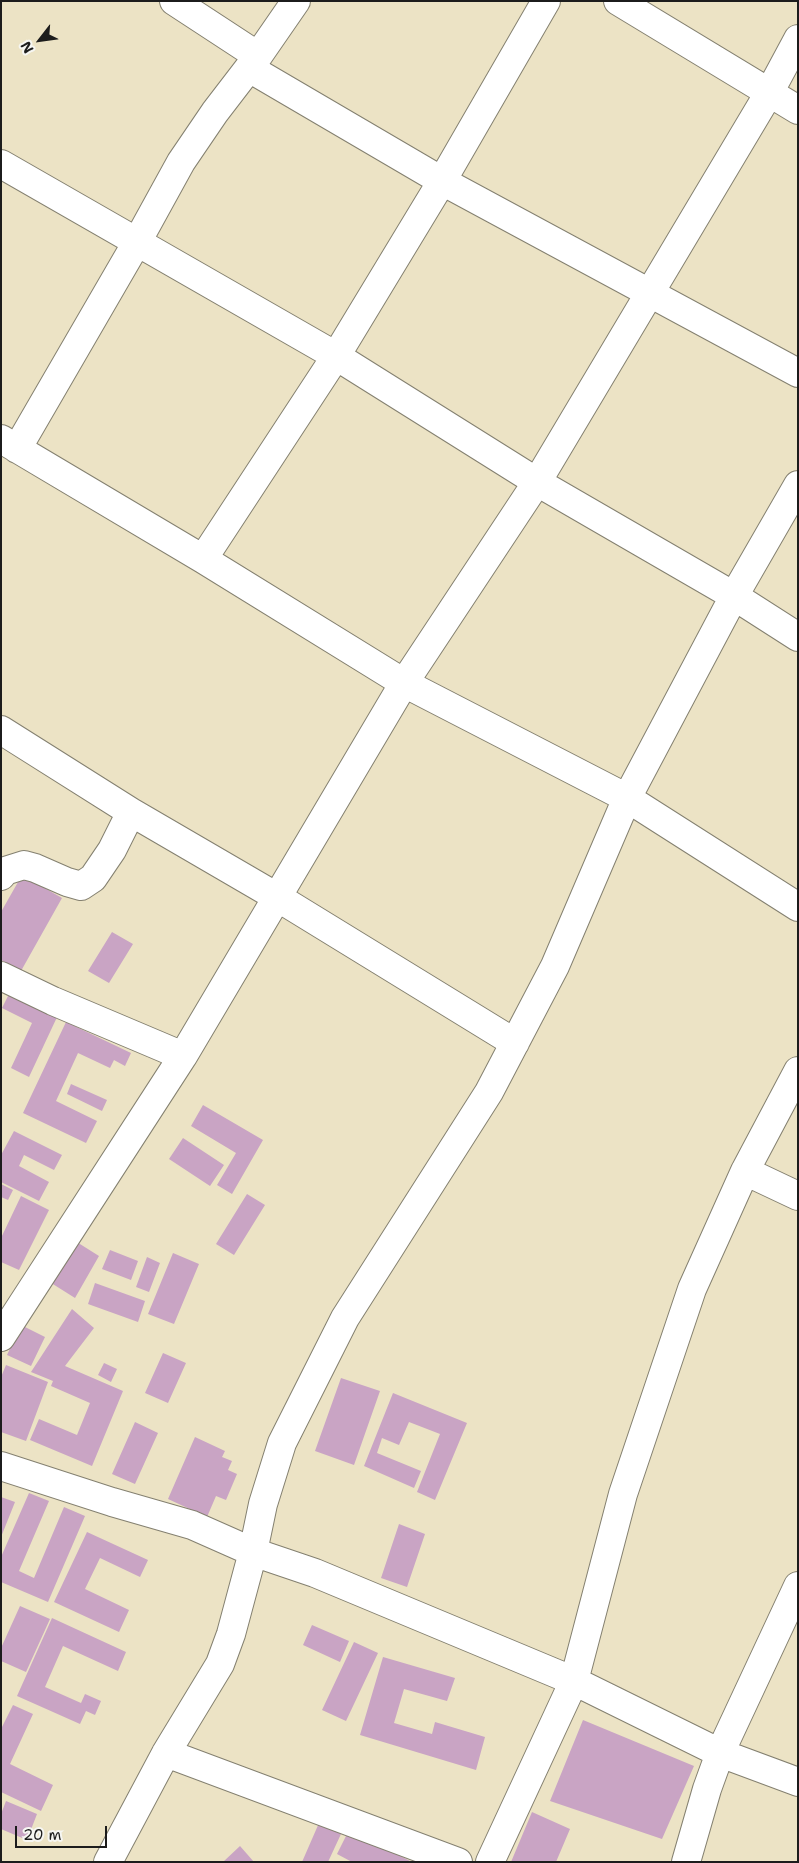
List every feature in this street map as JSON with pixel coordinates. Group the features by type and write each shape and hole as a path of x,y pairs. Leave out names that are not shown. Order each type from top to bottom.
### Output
{"street":[{"path":"174,1 253,62 442,181 798,373"},
{"path":"296,1 181,162 138,242 9,444 203,559 404,683 627,798 798,907"},
{"path":"203,559 336,356 442,181 546,1"},
{"path":"618,1 798,110"},
{"path":"1,1337 183,1056 404,683 537,482 769,93 798,39"},
{"path":"1,164 336,356 537,482 734,596 798,636"},
{"path":"108,1862 166,1754 220,1664 231,1634 253,1552 263,1504 282,1443 345,1318 489,1092 555,966 627,798 734,596 798,485"},
{"path":"1,730 131,812 277,898 515,1043"},
{"path":"1,876 5,871 24,866 35,868 81,886 92,878 112,850 131,812"},
{"path":"1,976 53,1001 183,1056"},
{"path":"490,1862 574,1681 623,1494 692,1289 745,1171 798,1071"},
{"path":"745,1171 798,1196"},
{"path":"1,1466 112,1502 192,1525 253,1552 315,1573 574,1681 720,1753 798,1782"},
{"path":"686,1862 720,1753 798,1586"},
{"path":"166,1754 458,1862"}],"building":[{"path":"22,875 62,898 21,971 1,960 1,912"},
{"path":"112,932 133,944 109,983 88,971"},
{"path":"10,992 58,1015 29,1077 11,1068 32,1023 2,1008"},
{"path":"66,1022 131,1053 125,1066 114,1060 110,1068 78,1053 56,1101 97,1121 86,1143 23,1113"},
{"path":"71,1084 107,1100 102,1111 67,1094"},
{"path":"203,1105 263,1140 232,1194 217,1185 236,1153 191,1126"},
{"path":"14,1131 62,1155 54,1170 24,1155 19,1166 49,1182 39,1201 1,1182 1,1155"},
{"path":"183,1138 224,1165 210,1186 169,1159"},
{"path":"1,1184 13,1190 8,1200 1,1197"},
{"path":"247,1194 265,1205 234,1255 216,1244"},
{"path":"21,1196 49,1210 19,1270 1,1262 1,1238"},
{"path":"72,1239 99,1256 75,1298 48,1281"},
{"path":"110,1250 138,1261 131,1280 102,1269"},
{"path":"173,1253 199,1264 174,1324 148,1314"},
{"path":"147,1257 160,1263 149,1292 136,1287"},
{"path":"95,1283 145,1301 138,1322 88,1304"},
{"path":"72,1309 94,1328 65,1366 123,1391 92,1466 30,1440 39,1419 77,1435 90,1403 51,1386 53,1381 31,1372"},
{"path":"21,1325 45,1337 31,1366 7,1355"},
{"path":"163,1353 186,1363 168,1403 145,1393"},
{"path":"104,1363 117,1369 111,1382 98,1375"},
{"path":"6,1365 48,1382 26,1441 1,1432 1,1377"},
{"path":"341,1378 380,1391 354,1465 315,1451"},
{"path":"393,1393 467,1423 435,1500 417,1492 440,1434 409,1422 399,1445 382,1438 377,1453 421,1471 414,1488 364,1466"},
{"path":"135,1422 158,1433 135,1484 112,1474"},
{"path":"195,1437 225,1451 222,1457 232,1461 228,1470 237,1474 226,1500 216,1496 207,1517 168,1499"},
{"path":"29,1493 49,1501 19,1571 34,1578 64,1507 85,1516 48,1602 1,1582 1,1557"},
{"path":"1,1497 15,1502 1,1537"},
{"path":"399,1524 425,1534 407,1587 381,1578"},
{"path":"87,1532 148,1560 140,1577 100,1558 85,1589 129,1610 119,1632 54,1602"},
{"path":"20,1606 50,1619 26,1672 1,1661 1,1648"},
{"path":"52,1618 126,1652 118,1671 63,1646 45,1687 81,1703 85,1694 101,1701 95,1715 86,1711 80,1724 17,1696"},
{"path":"312,1625 349,1641 340,1662 303,1645"},
{"path":"354,1642 378,1653 346,1721 322,1710"},
{"path":"383,1657 455,1678 447,1701 404,1689 394,1723 432,1734 435,1722 485,1737 476,1770 360,1735"},
{"path":"13,1705 33,1714 10,1764 53,1785 41,1811 1,1792 1,1729"},
{"path":"583,1720 694,1766 662,1839 550,1801"},
{"path":"6,1801 37,1814 27,1840 1,1829 1,1814"},
{"path":"532,1812 570,1829 556,1862 511,1862"},
{"path":"319,1823 341,1834 328,1862 302,1862"},
{"path":"349,1830 412,1862 352,1862 337,1854"},
{"path":"240,1846 254,1862 223,1862"}]}
